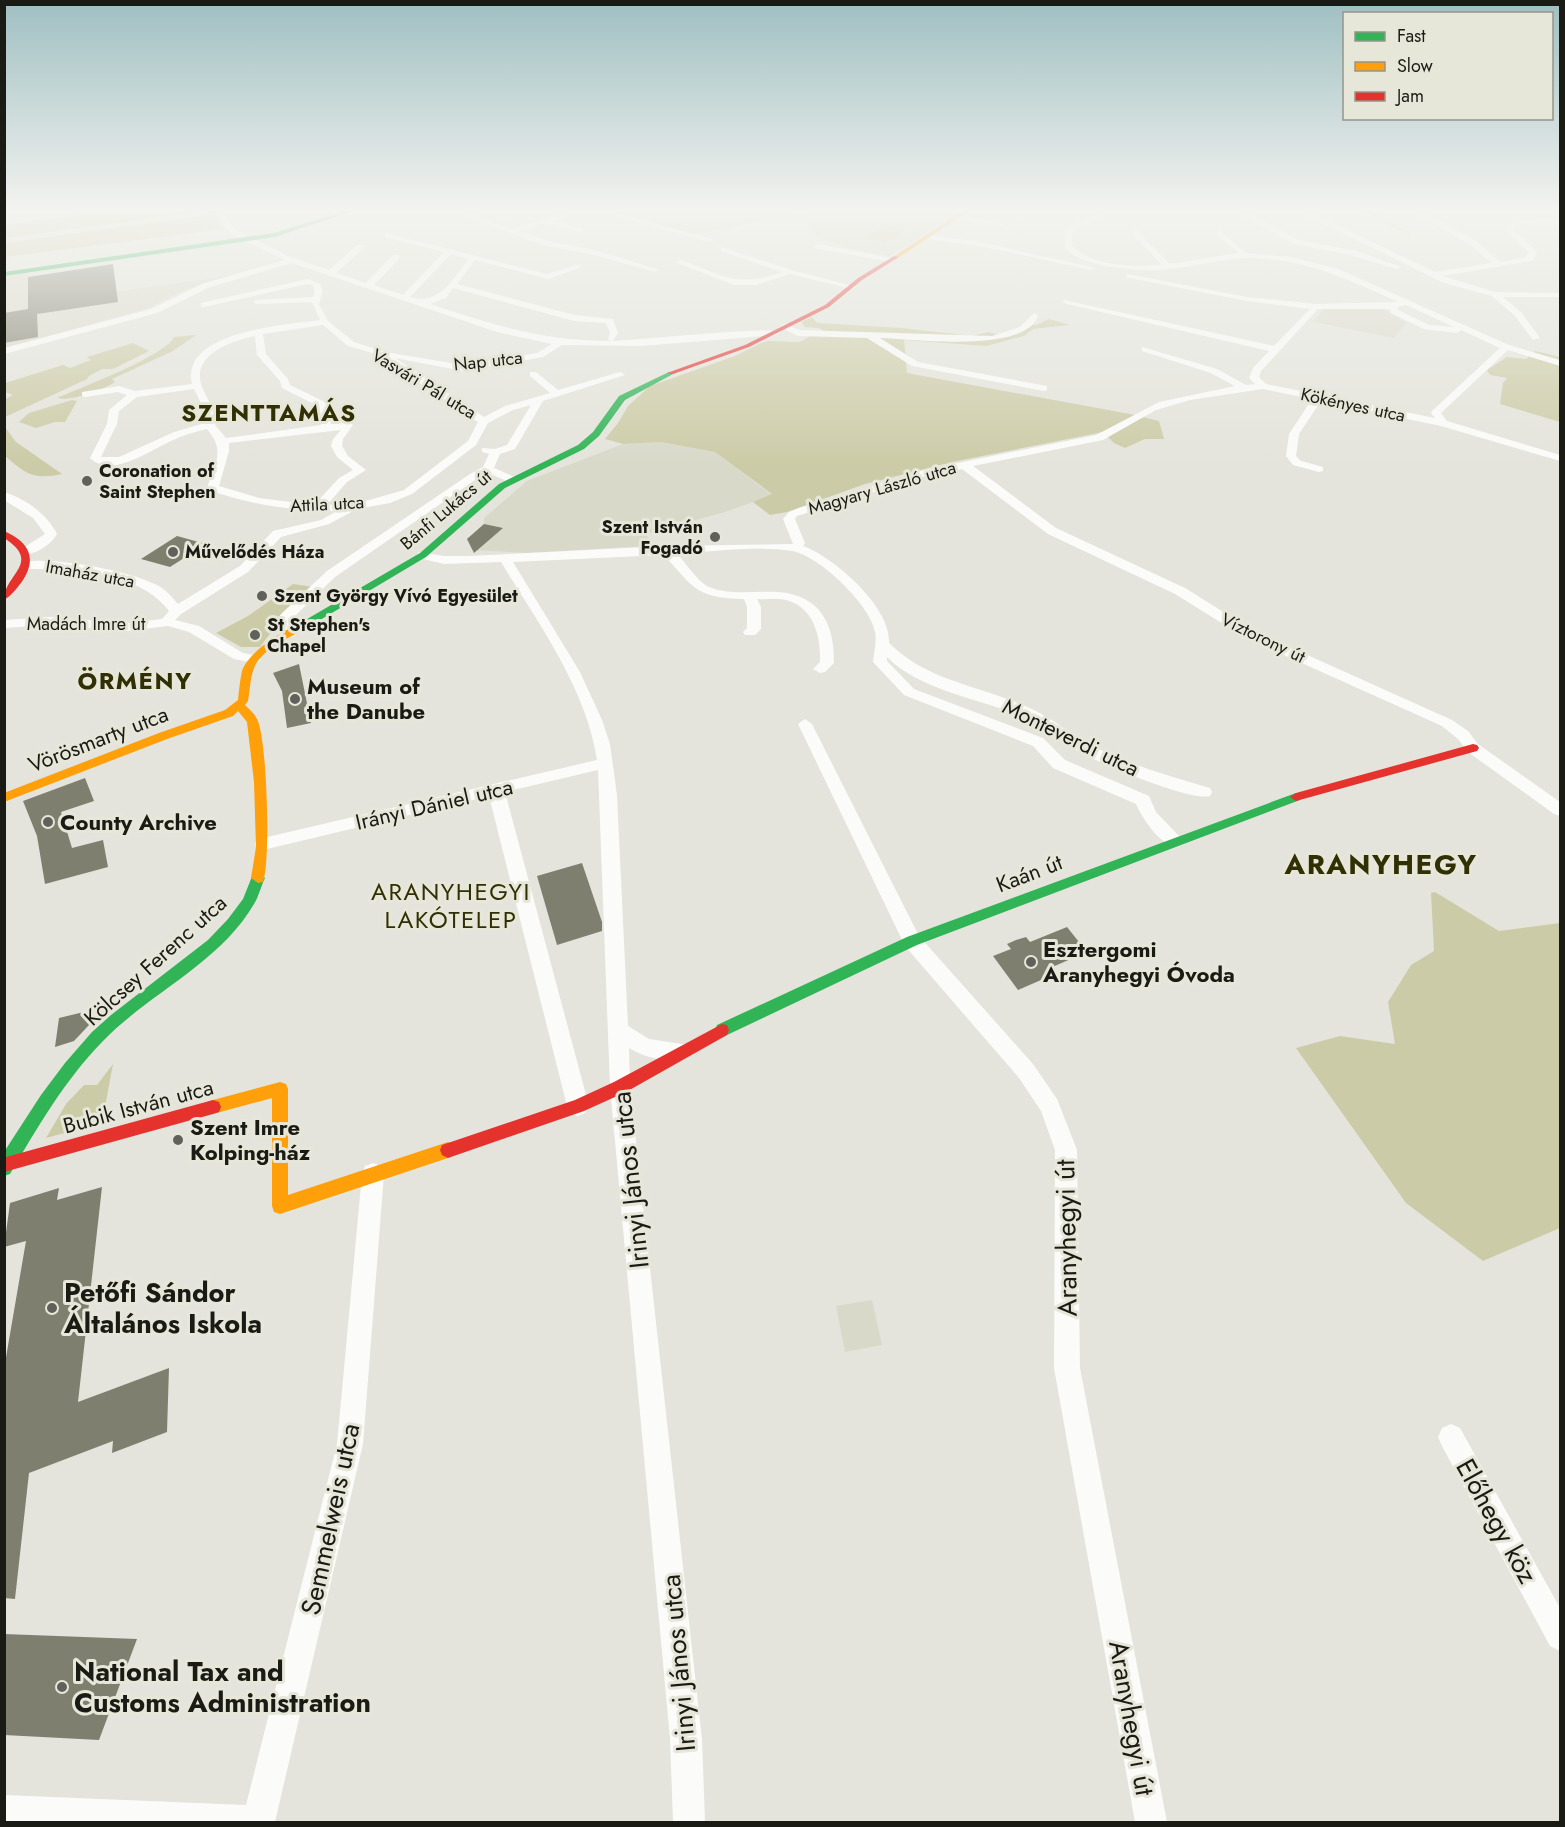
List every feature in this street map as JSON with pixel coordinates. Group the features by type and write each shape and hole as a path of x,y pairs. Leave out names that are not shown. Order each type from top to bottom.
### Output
{"main road":[{"name":"Bánfi Lukács út","path":"254,659 264,649 290,633 423,555 502,486 581,447 596,434 622,398 634,390 652,380 779,335 840,295"},
{"path":"4,534 17,539 28,558 4,597"},
{"path":"240,706 246,693 245,674 254,659"},
{"name":"Vörösmarty utca","path":"4,798 163,736 229,713 240,706"},
{"name":"Kölcsey Ferenc utca","path":"5,1166 58,1083 84,1052 137,1000 221,935 247,906 256,884 263,844 253,721 240,706"},
{"name":"Kaán út","path":"620,1087 744,1018 912,941 1310,792 1473,748"},
{"path":"373,1174 578,1106 620,1087"},
{"name":"Bubik István utca","path":"5,1166 280,1089 280,1206 373,1174"}],"street":[{"path":"154,311 186,295"},
{"name":"Vasvári Pál utca","path":"204,305 245,295"},
{"name":"Vasvári Pál utca","path":"317,295 315,304 325,322 351,344 379,352 484,421"},
{"path":"394,295 500,330 560,343 712,338 738,333 797,337 798,333 866,333 992,339 1020,331 1032,323 1035,316"},
{"path":"402,298 408,295"},
{"path":"422,304 444,295"},
{"path":"489,295 574,318 610,321 614,333 612,339"},
{"path":"1228,295 1316,307 1394,306 1407,303"},
{"path":"1389,295 1506,347 1560,363"},
{"path":"1496,295 1518,314 1536,338"},
{"path":"192,306 316,299"},
{"path":"1067,302 1274,349"},
{"path":"1394,306 1394,311 1427,327 1446,330 1466,329"},
{"path":"1263,386 1253,375 1274,349 1316,307"},
{"path":"4,351 154,311 181,308"},
{"path":"134,394 114,410 112,424 95,458 99,462 112,462 128,457 172,436 209,425 212,422 212,412 196,386 196,366 204,354 228,340 325,322"},
{"path":"259,333 262,355 285,381 285,386 323,405 327,428"},
{"path":"866,333 915,364 1044,387"},
{"name":"Nap utca","path":"379,352 448,367 463,368 540,354 560,343"},
{"path":"1443,423 1436,413 1506,347"},
{"path":"1145,349 1214,370 1245,388"},
{"path":"533,374 556,394"},
{"path":"484,421 509,408 620,375"},
{"path":"85,394 119,389 134,394 196,386"},
{"name":"Kökényes utca","path":"1263,386 1443,423 1560,458"},
{"name":"Magyary László utca","path":"423,555 444,560 505,560 667,550 796,548 799,543 789,519 793,514 928,472 1099,438 1116,431 1151,408 1171,402 1263,386"},
{"path":"1318,398 1294,434 1291,456 1297,462 1319,469"},
{"path":"474,441 484,450 495,452 511,447 539,399"},
{"name":"Attila utca","path":"224,441 224,451 213,488 257,502 290,508 356,506 393,498 412,489 474,441 484,421"},
{"path":"209,425 224,441 348,425 347,431 337,441 337,445 345,459 361,470 343,480 318,507"},
{"path":"290,633 286,617 331,574 474,476 488,469 495,452"},
{"name":"Víztorony út","path":"964,465 1052,531 1180,591 1249,634 1447,723 1463,735 1473,748 1560,810"},
{"path":"488,469 513,480"},
{"path":"4,495 46,523 51,534 28,558"},
{"path":"172,616 244,568 277,534 325,522 356,506"},
{"name":"Monteverdi utca","path":"796,548 818,557 840,574 868,606 882,630 880,662 909,692 1038,742 1059,764 1143,800 1149,815 1174,842"},
{"path":"667,550 700,588 728,595 796,598 824,625 828,647 827,663 820,669"},
{"name":"Imaház utca","path":"28,558 143,583 163,595 172,616 239,656 254,659"},
{"name":"Irinyi János utca","path":"505,560 562,653 582,693 602,743 605,762 609,795 620,1087 686,1739 690,1822"},
{"path":"749,596 754,607 754,629 750,632"},
{"name":"Madách Imre út","path":"4,624 50,621 127,627 172,616"},
{"name":"Monteverdi utca","path":"880,642 898,660 936,681 1029,713 1084,748 1180,787 1204,792"},
{"name":"Aranyhegyi út","path":"805,724 912,941 976,1017 1026,1071 1050,1106 1066,1150 1067,1368 1151,1822"},
{"name":"Irányi Dániel utca","path":"263,844 496,790 605,762"},
{"name":"Irinyi János utca","path":"496,790 578,1106"},
{"path":"618,1030 646,1048 684,1052"},
{"name":"Semmelweis utca","path":"259,1822 351,1444 373,1174"},
{"name":"Előhegy köz","path":"1451,1437 1560,1636"},
{"path":"4,1811 259,1822"}],"shaded area":[{"path":"5,295 29,295 29,304 91,295 174,295 146,309 5,348"},
{"path":"1380,307 1406,323 1394,338 1313,322 1324,309"},
{"path":"661,442 715,452 772,495 725,512 646,534 651,544 645,546 528,553 472,550 467,539 484,524 484,518 527,481 623,444"},
{"path":"872,1300 882,1345 845,1352 836,1306"}],"green space":[{"path":"812,317 817,323 902,328 972,336 988,332 1007,337 1022,332 1025,325 1036,325 1049,319 1070,325 1033,329 1024,336 986,346 904,340 907,373 1159,421 1164,439 1145,439 1125,448 1114,443 1103,432 952,462 865,484 787,512 770,515 753,502 772,494 715,452 661,442 623,444 605,439 628,406 650,386 735,356 761,343 768,341 800,342 812,335 825,332 819,328 805,327 801,322"},
{"path":"196,335 173,351 112,379 115,382 103,388 78,397 57,398 139,362 167,345 174,337"},
{"path":"133,343 149,351 113,369 102,369 87,379 5,417 5,399 13,395 5,392 5,383 63,365 70,368 91,360 87,357"},
{"path":"1535,351 1560,357 1560,422 1500,404 1503,383 1507,378 1490,375 1487,370 1507,357 1526,359"},
{"path":"72,400 77,401 65,422 55,422 36,428 19,422 29,413"},
{"path":"5,427 16,442 62,474 37,476 12,462 5,456"},
{"path":"293,584 314,587 282,618 260,647 241,647 216,633 248,616"},
{"path":"1435,892 1499,931 1560,923 1560,1228 1483,1261 1406,1203 1296,1048 1340,1036 1395,1044 1388,1002 1411,965 1434,951 1431,893"},
{"path":"113,1064 102,1123 46,1138 66,1104 84,1085 97,1085"}],"building":[{"path":"28,295 117,295 118,302 37,314 38,337 4,343 4,313 28,309"},
{"path":"484,524 503,528 474,553 467,539"},
{"name":"Művelődés Háza","path":"177,536 206,544 170,567 141,559"},
{"name":"Museum of the Danube","path":"299,664 311,723 287,728 282,691 273,673"},
{"name":"County Archive","path":"85,778 94,801 61,812 72,848 103,840 108,867 45,884 37,836 23,801"},
{"path":"582,863 602,922 602,931 557,945 537,876"},
{"name":"Esztergomi Aranyhegyi Óvoda","path":"1067,927 1087,952 1050,968 1055,974 1018,990 993,956 1011,949 1007,944 1016,940 1026,937 1030,942"},
{"path":"92,1010 89,1025 74,1041 55,1047 59,1018"},
{"path":"102,1187 78,1402 169,1368 167,1432 112,1453 113,1441 29,1473 15,1599 4,1598 4,1369 26,1241 4,1247 10,1203 59,1188 57,1200"},
{"name":"National Tax and Customs Administration","path":"4,1634 137,1639 99,1740 4,1735"}],"traffic: fast":[{"path":"306,624 423,555 502,486 581,447 596,434 622,398 671,373"},
{"path":"722,1030 912,941 1296,797"},
{"path":"4,1168 47,1100 83,1052 116,1020 213,944 233,923 249,901 258,878"}],"traffic: slow":[{"path":"4,798 163,736 229,713 243,701 248,669 256,657 264,649 306,624"},
{"path":"240,706 253,721 260,782 262,847 258,878"},
{"path":"213,1107 280,1089 280,1206 448,1150"}],"traffic: jam":[{"path":"671,373 747,346 827,306 840,295"},
{"path":"4,534 16,541 26,556 23,571 4,597"},
{"path":"1296,797 1473,748"},
{"path":"448,1150 578,1106 620,1087 722,1030"},
{"path":"6,1165 213,1107"}],"place":[{"name":"Coronation of Saint Stephen","path":"87,481"},
{"name":"Szent István Fogadó","path":"715,537"},
{"name":"Művelődés Háza","path":"173,552"},
{"name":"Szent György Vívó Egyesület","path":"262,596"},
{"name":"St Stephen's Chapel","path":"255,635"},
{"name":"Museum of the Danube","path":"295,699"},
{"name":"County Archive","path":"48,822"},
{"name":"Esztergomi Aranyhegyi Óvoda","path":"1031,962"},
{"name":"Szent Imre Kolping-ház","path":"178,1140"},
{"name":"Petőfi Sándor Általános Iskola","path":"52,1308"},
{"name":"National Tax and Customs Administration","path":"62,1687"}],"district":[{"name":"SZENTTAMÁS","path":"269,412"},
{"name":"ÖRMÉNY","path":"135,680"},
{"name":"ARANYHEGY","path":"1381,864"},
{"name":"ARANYHEGYI LAKÓTELEP","path":"451,905"}]}
